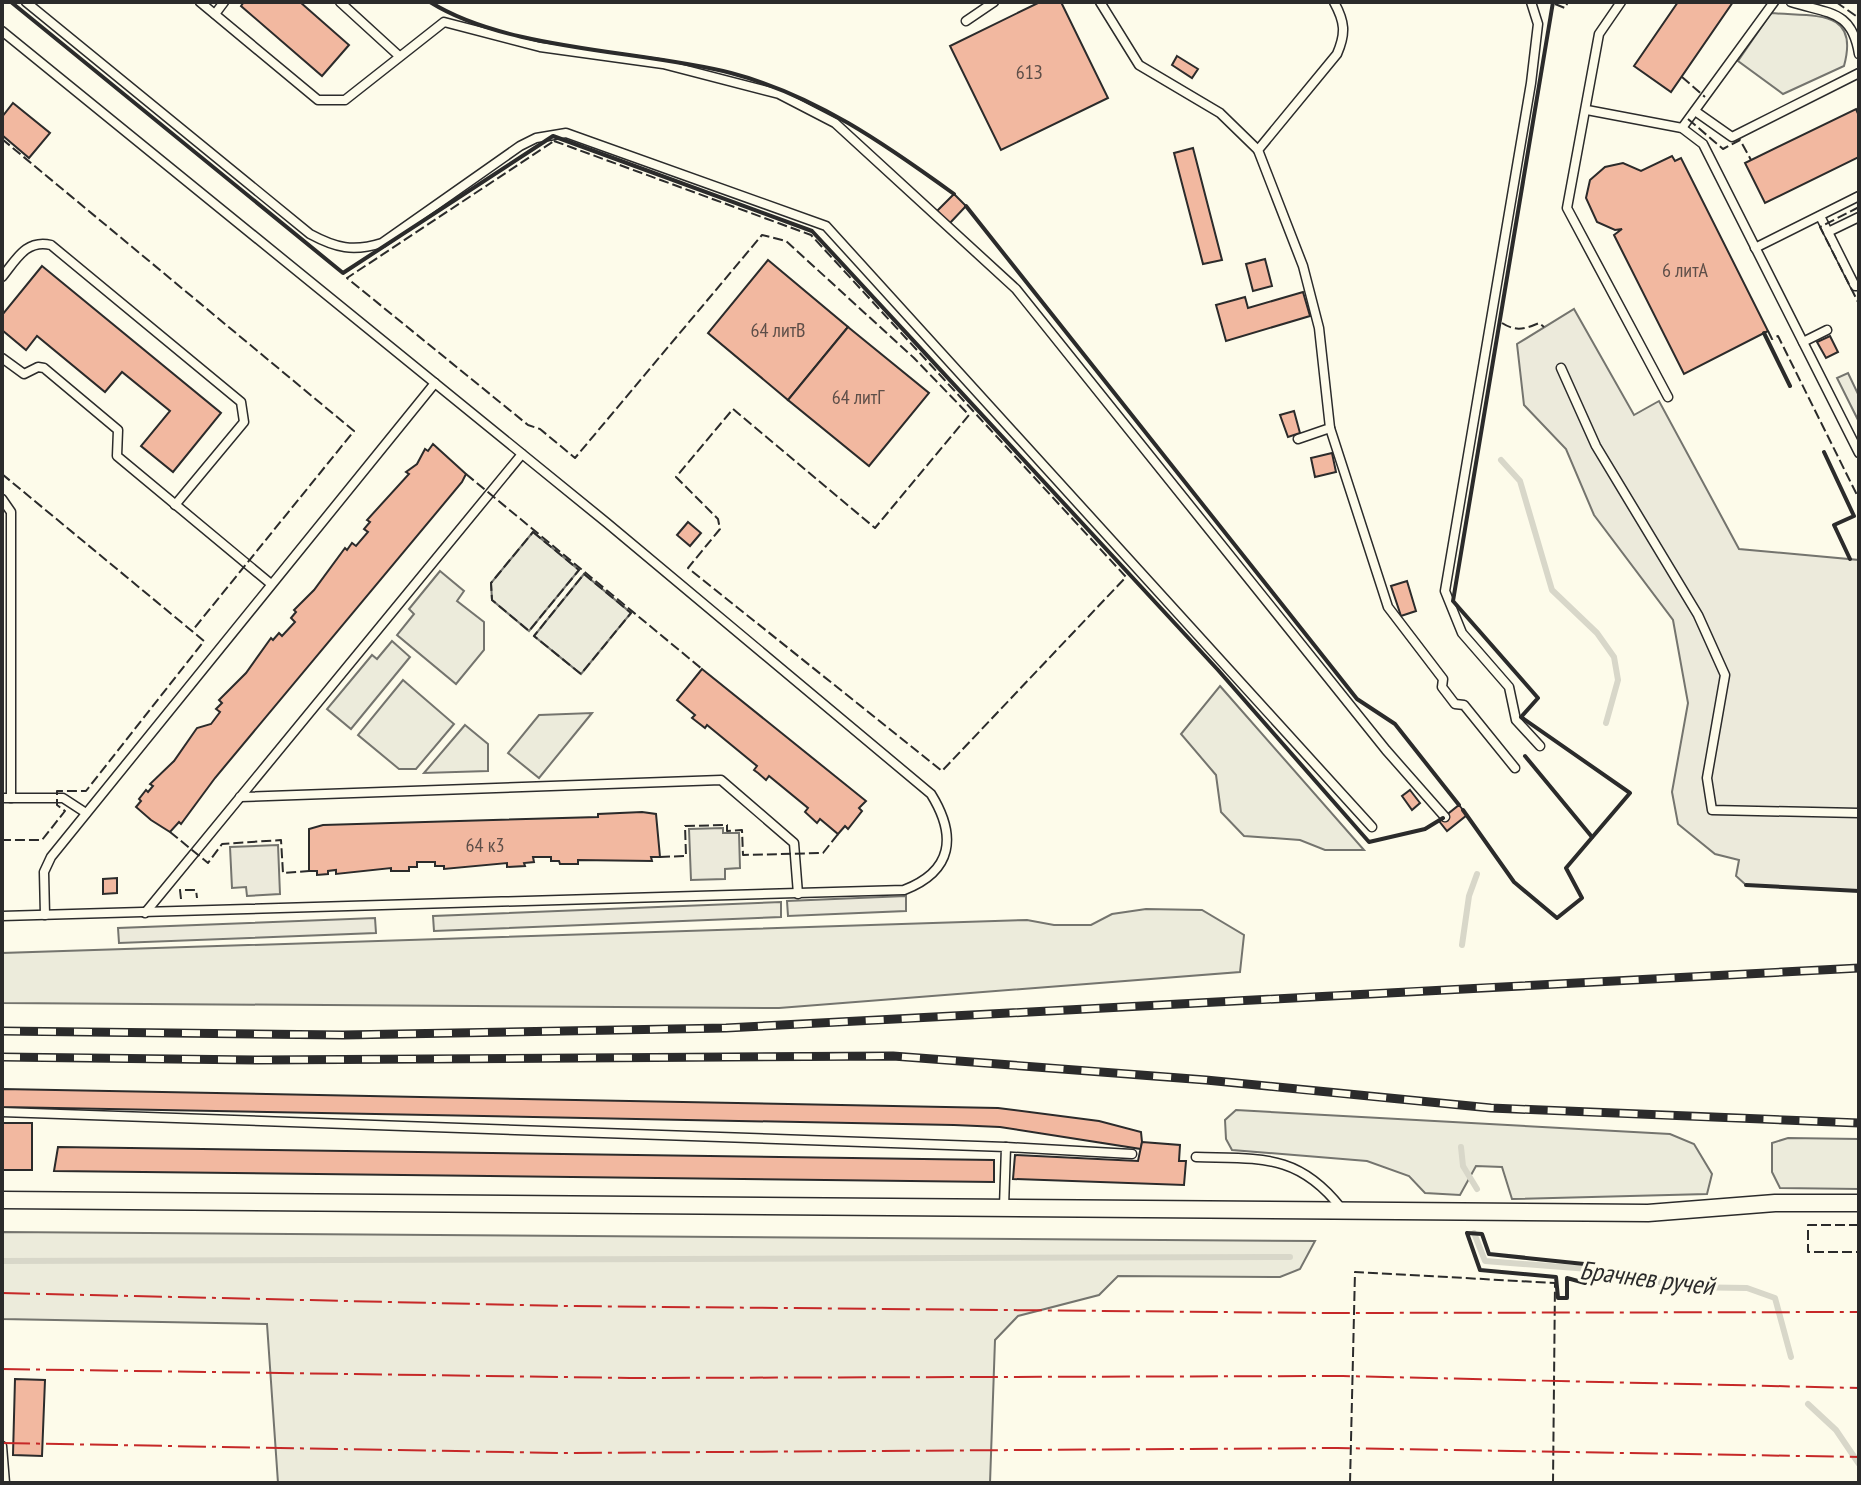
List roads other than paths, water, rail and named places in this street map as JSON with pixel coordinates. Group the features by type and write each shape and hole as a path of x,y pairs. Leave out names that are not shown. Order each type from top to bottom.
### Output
{"street":[{"path":"2,1200 1648,1213 1775,1203 1859,1203"}],"lane":[{"path":"26,2 310,234 333,247 360,250 382,243 520,146 536,138 566,133 826,226 1372,827"},
{"path":"200,2 318,100 345,100 398,55 444,22 540,47 663,64 779,94 835,123 1016,289 1386,750 1445,817"},
{"path":"215,14 224,2"},
{"path":"340,2 398,55"},
{"path":"966,21 994,2"},
{"path":"1100,2 1139,65 1220,113 1258,150 1303,266 1319,328 1330,428 1388,607 1443,679 1442,687 1455,704 1464,705 1515,768"},
{"path":"1258,150 1337,54 1344,36 1343,20 1334,2"},
{"path":"1531,2 1538,24 1531,83 1445,591 1462,633 1509,687 1516,720 1540,746"},
{"path":"1621,2 1599,34 1567,208 1668,397"},
{"path":"1682,128 1774,2"},
{"path":"1791,2 1846,20 1854,29 1859,54"},
{"path":"2,31 522,454 931,794 944,815 949,837 946,853 922,883 904,890 2,916"},
{"path":"1695,111 1732,137 1859,73"},
{"path":"1587,110 1682,128 1703,144 1859,453"},
{"path":"1755,248 1859,196"},
{"path":"1820,216 1855,286 1859,286"},
{"path":"1828,232 1859,217"},
{"path":"2,277 27,247 39,242 51,245 241,402 244,422 175,505"},
{"path":"1803,342 1827,330"},
{"path":"2,358 24,374 38,367 44,368 118,430 117,456 271,584"},
{"path":"1561,368 1596,446 1698,615 1725,675 1707,778 1712,810 1859,813"},
{"path":"45,915 44,872 51,857 435,383"},
{"path":"1298,439 1330,428"},
{"path":"145,913 522,454"},
{"path":"2,499 11,512 6,798 63,798 86,813"},
{"path":"240,797 721,780 794,843 798,894"},
{"path":"2,1112 1132,1154"},
{"path":"1004,1207 1006,1147"},
{"path":"1196,1157 1258,1159 1287,1165 1320,1182 1341,1209"},
{"path":"2,1446 5,1483"}],"waterway":[{"name":"Брачнев ручей","path":"1501,460 1520,481 1552,590 1597,633 1614,657 1618,680 1606,723"},
{"path":"1462,945 1469,896 1477,874"},
{"name":"Брачнев ручей","path":"1461,1147 1463,1166 1477,1189"},
{"name":"Брачнев ручей","path":"1474,1233 1485,1261 1615,1271 1680,1287 1747,1288 1775,1298 1791,1357"},
{"path":"2,1261 1290,1257"},
{"name":"Брачнев ручей","path":"1808,1404 1836,1430 1859,1464"}],"railway":[{"path":"2,1031 343,1035 726,1028 1859,968"},
{"path":"2,1057 258,1060 893,1056 1206,1080 1491,1108 1859,1123"}]}
